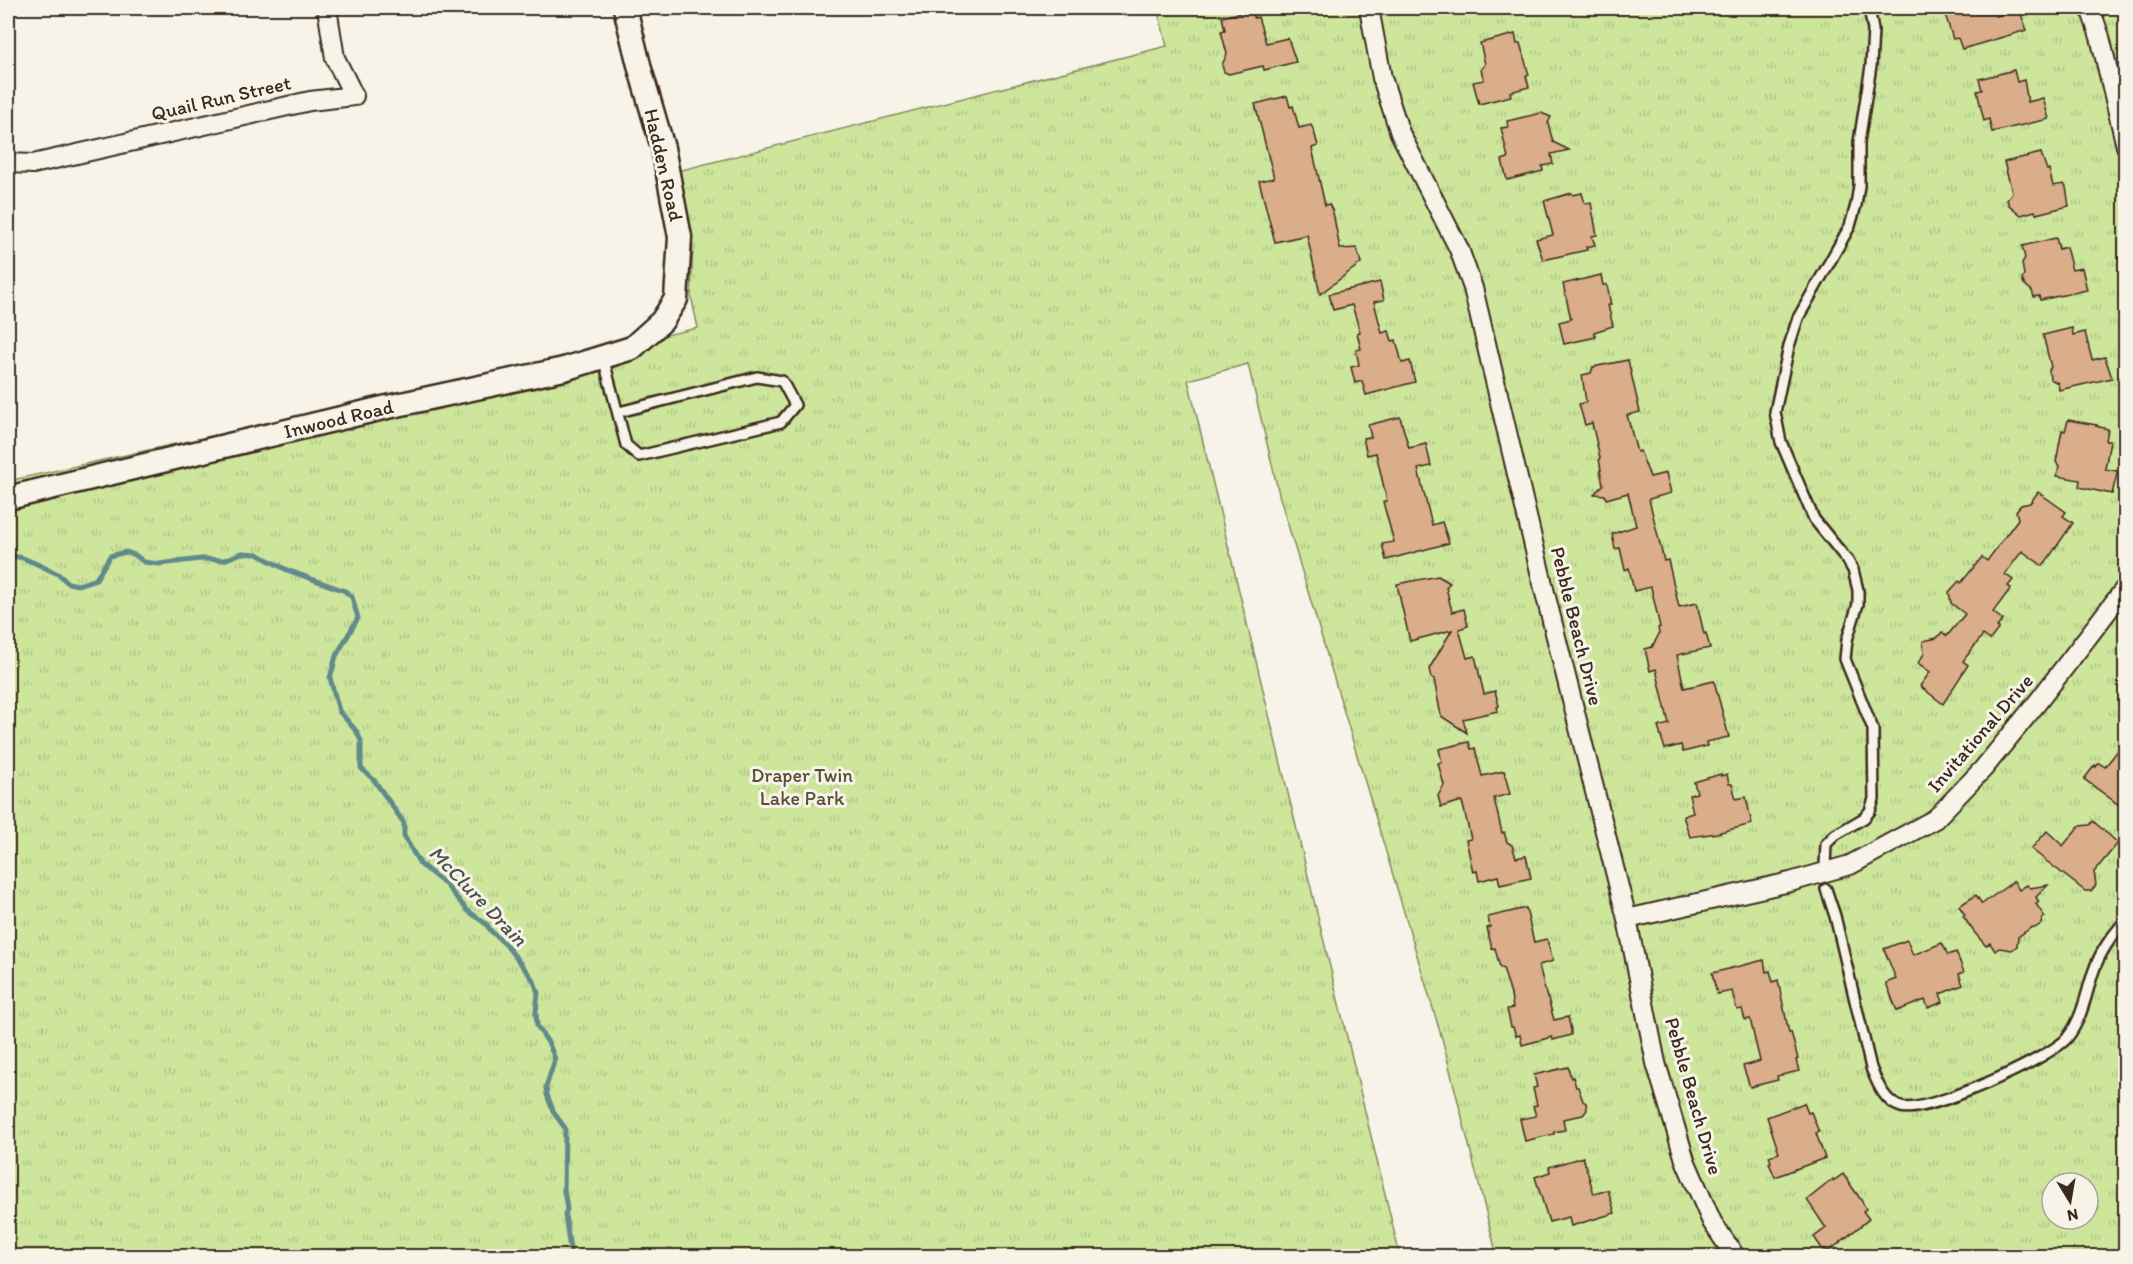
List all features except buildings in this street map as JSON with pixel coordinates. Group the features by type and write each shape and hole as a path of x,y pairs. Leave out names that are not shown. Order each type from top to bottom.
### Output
{"street":[{"name":"Quail Run Street","path":"8,163 33,164 309,101 354,96 335,58 327,8"},
{"name":"Hadden Road","path":"625,8 639,69 663,148 680,237 676,299 662,321"},
{"name":"Pebble Beach Drive","path":"1369,8 1382,78 1400,133 1459,249 1473,288 1546,597 1626,919 1656,1063 1685,1160 1712,1221 1735,1257"},
{"path":"2090,8 2100,37 2126,146"},
{"name":"Inwood Road","path":"8,498 383,408 564,369 632,348 662,321"},
{"name":"Invitational Drive","path":"1626,919 1790,882 1850,865 1935,819 1983,769 2126,587"}],"lane":[{"path":"1825,867 1826,844 1864,818 1870,811 1874,799 1873,729 1845,659 1847,640 1858,603 1858,590 1848,561 1814,519 1781,442 1775,412 1798,318 1850,226 1856,205 1859,142 1871,66 1873,30 1869,8"},
{"path":"603,357 626,446 639,456 781,422 795,405 782,381 757,377 618,412"},
{"path":"1826,889 1835,916 1871,1068 1881,1089 1890,1101 1904,1108 1940,1102 1982,1085 2059,1047 2075,1026 2085,1005 2095,969 2106,942 2126,920"}],"green space":[{"name":"Draper Twin Lake Park","path":"1157,8 2125,8 2125,1256 1497,1256 1443,1042 1280,498 1248,364 1188,380 1400,1256 8,1256 8,481 698,328 691,296 693,245 674,172 1167,46"}],"waterway":[{"name":"McClure Drain","path":"8,555 23,558 58,574 68,583 78,585 96,579 110,556 126,552 144,562 159,564 201,559 224,560 242,553 257,554 287,570 345,591 352,597 358,618 336,656 330,678 339,711 357,732 361,741 361,768 374,780 404,823 404,836 420,864 445,884 467,910 486,924 506,945 534,981 538,993 537,1026 549,1044 555,1059 546,1087 547,1095 554,1113 565,1128 564,1190 567,1209 565,1215 571,1256"}]}
